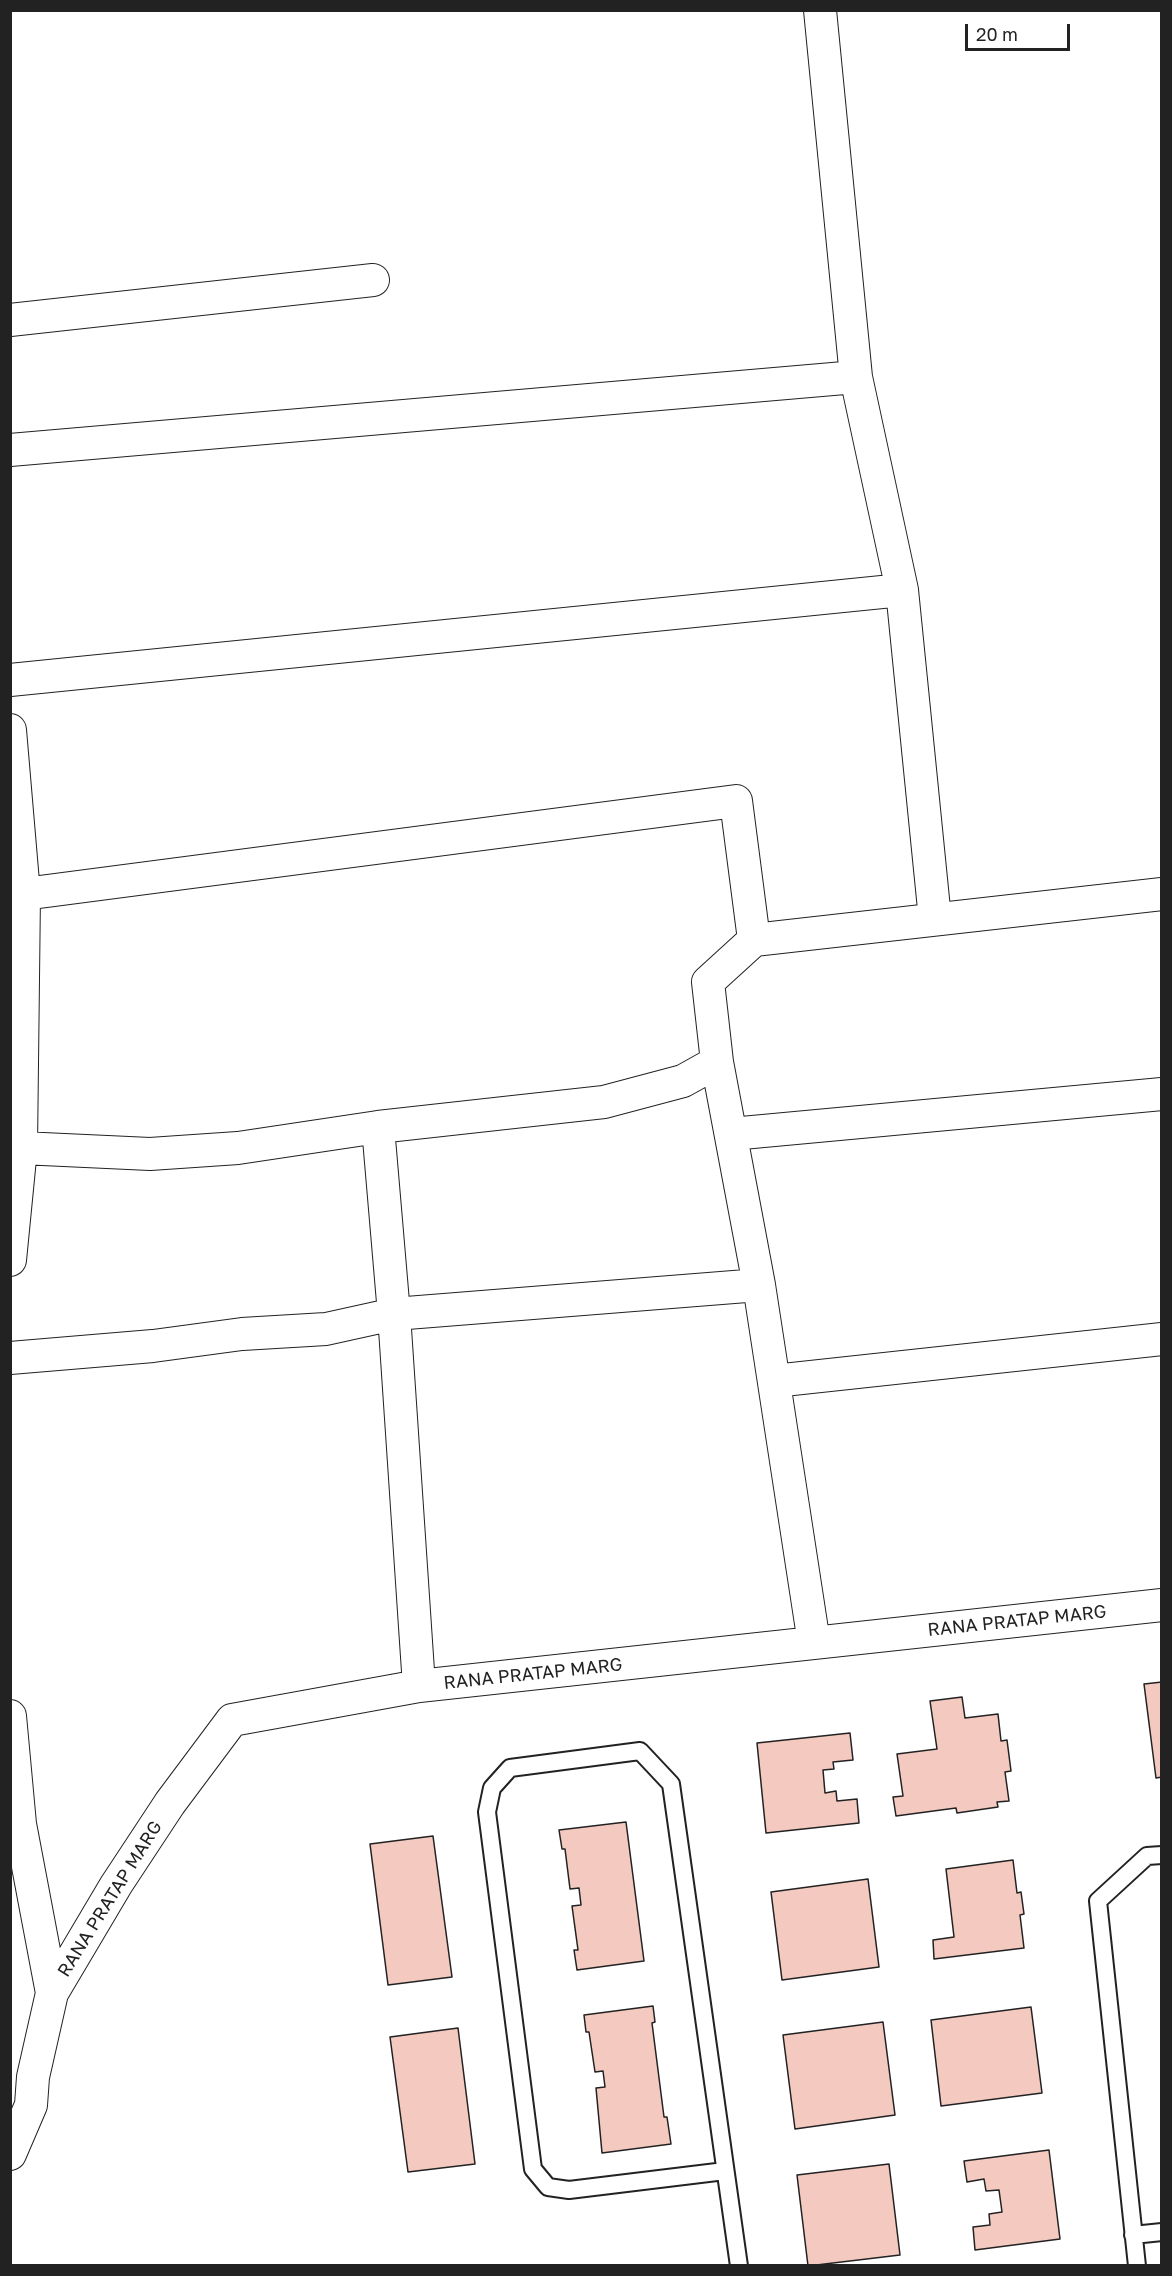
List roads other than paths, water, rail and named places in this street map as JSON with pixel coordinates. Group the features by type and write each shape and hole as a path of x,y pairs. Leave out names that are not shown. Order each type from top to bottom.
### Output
{"street":[{"path":"820,10 856,377 902,590 935,919"},
{"path":"10,320 373,280"},
{"path":"10,450 856,377"},
{"path":"10,680 902,590"},
{"path":"10,730 13,812 24,894 17,1001 21,1148 14,1193 10,1260"},
{"path":"24,894 735,801 754,940"},
{"path":"814,1642 759,1285 717,1062 708,982 754,940 1161,894"},
{"path":"21,1148 150,1154 227,1149 378,1127 604,1102 684,1082 717,1062"},
{"path":"731,1134 1161,1094"},
{"path":"378,1127 394,1314 419,1686"},
{"path":"10,1358 153,1346 242,1334 326,1329 394,1314 759,1285"},
{"path":"774,1381 1161,1339"},
{"name":"RANA PRATAP MARG","path":"52,1993 140,1849 232,1720 419,1686 1161,1605"},
{"path":"10,1716 20,1824 52,1993 33,2077 31,2105 10,2154"}],"lane":[{"path":"725,2171 569,2190 548,2187 532,2169 486,1812 492,1788 510,1768 640,1751 671,1784 739,2265"},
{"path":"1137,2265 1098,1901 1147,1856 1161,1855"},
{"path":"1133,2235 1161,2232"}]}
